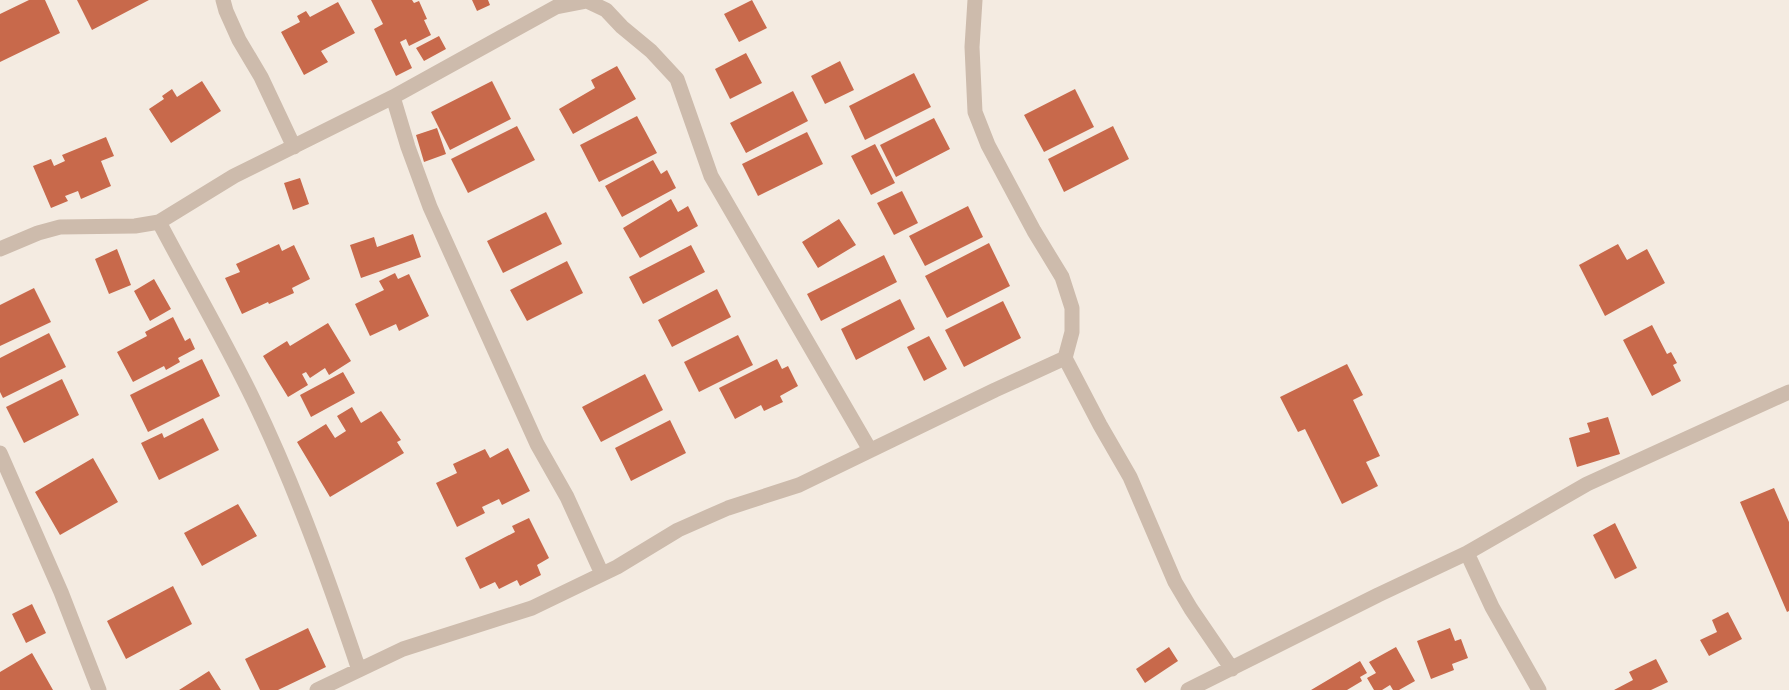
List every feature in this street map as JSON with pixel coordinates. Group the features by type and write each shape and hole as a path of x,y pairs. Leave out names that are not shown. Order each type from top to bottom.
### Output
{"street":[{"path":"223,0 239,40 261,77 294,147"},
{"path":"975,0 972,46 975,112 988,145 1034,231 1062,277 1072,308 1072,332 1065,358 1130,477 1175,582 1232,669"},
{"path":"0,249 38,233 60,227 135,226 159,222 234,176 393,97 556,7 587,1 607,5 622,27 651,51 677,79 711,176 870,450"},
{"path":"393,97 430,207 537,444 567,496 602,574"},
{"path":"159,222 252,398 296,495 333,592 359,670"},
{"path":"316,690 404,649 532,608 602,574 678,530 728,508 799,485 1065,358"},
{"path":"1188,690 1467,553 1587,484 1789,392"},
{"path":"0,453 61,592 99,690"},
{"path":"1467,553 1492,607 1539,690"}],"building":[{"path":"29,0 45,0 60,33 0,62 0,14"},
{"path":"77,0 149,0 92,30"},
{"path":"371,0 412,0 414,3 419,1 427,19 424,20 431,35 409,46 406,39 400,42 412,68 396,76 374,29 383,24"},
{"path":"472,0 488,0 490,5 477,11"},
{"path":"752,0 767,28 739,42 724,14"},
{"path":"338,2 355,33 321,51 328,62 304,75 281,32 300,22 297,16 306,11 310,17"},
{"path":"439,36 446,49 424,61 416,48"},
{"path":"746,53 762,83 730,99 715,69"},
{"path":"840,61 854,90 825,104 811,76"},
{"path":"617,66 636,99 573,134 559,109 595,88 591,80"},
{"path":"914,73 931,107 865,140 849,106"},
{"path":"202,81 221,111 171,143 149,109 164,99 162,96 172,89 177,97"},
{"path":"492,81 511,119 450,150 431,112"},
{"path":"1075,89 1094,127 1044,152 1024,115"},
{"path":"793,91 808,121 746,153 730,123"},
{"path":"637,116 657,153 599,182 580,145"},
{"path":"934,118 950,149 896,177 880,145"},
{"path":"517,126 535,160 468,193 451,159"},
{"path":"1113,126 1129,159 1064,192 1048,159"},
{"path":"437,128 446,154 424,162 416,135"},
{"path":"807,132 823,164 758,196 742,164"},
{"path":"106,137 114,156 101,161 111,186 81,199 78,191 65,196 68,201 51,208 33,166 51,159 54,166 65,161 62,155"},
{"path":"875,144 895,183 871,195 851,156"},
{"path":"653,160 661,174 667,170 676,188 622,217 605,186"},
{"path":"300,178 309,204 293,210 284,183"},
{"path":"902,191 918,223 894,235 877,203"},
{"path":"671,199 678,212 688,206 698,226 640,258 623,228"},
{"path":"968,206 983,237 925,266 909,236"},
{"path":"546,212 562,244 503,273 487,241"},
{"path":"839,219 856,245 818,268 802,242"},
{"path":"413,234 421,257 361,278 350,245 374,237 377,247"},
{"path":"989,243 1010,286 947,318 925,276"},
{"path":"279,244 282,251 294,245 310,279 292,288 294,293 242,314 225,278 240,272 236,264"},
{"path":"1618,244 1627,260 1647,249 1665,283 1605,316 1579,265"},
{"path":"691,245 705,272 643,304 629,277"},
{"path":"117,249 131,285 109,294 95,259"},
{"path":"884,255 897,282 821,321 807,294"},
{"path":"567,261 583,293 527,321 510,290"},
{"path":"395,273 398,279 409,274 429,316 399,331 396,324 370,336 355,304 384,290 379,281"},
{"path":"154,279 171,309 150,321 134,291"},
{"path":"34,288 51,322 0,346 0,305"},
{"path":"717,289 731,317 672,347 658,320"},
{"path":"900,299 915,329 856,360 841,329"},
{"path":"1003,301 1021,338 964,367 945,330"},
{"path":"173,317 185,341 190,338 195,349 178,358 180,362 166,370 164,366 133,382 117,352 147,336 145,332"},
{"path":"328,323 351,361 329,375 325,368 310,378 306,372 302,374 308,385 288,397 263,356 287,341 290,346"},
{"path":"1652,325 1667,354 1671,352 1677,363 1673,365 1681,381 1652,396 1623,340"},
{"path":"49,333 66,367 3,398 0,392 0,358"},
{"path":"738,335 753,365 699,392 684,362"},
{"path":"929,336 947,369 924,381 907,347"},
{"path":"202,359 220,396 148,432 130,395"},
{"path":"777,359 782,369 788,366 798,386 780,396 783,402 764,411 761,405 735,419 719,388"},
{"path":"1347,364 1363,395 1353,400 1380,456 1366,462 1378,486 1342,504 1305,429 1298,432 1280,397"},
{"path":"343,372 355,393 311,417 300,395"},
{"path":"645,374 663,410 601,442 582,407"},
{"path":"62,379 79,415 24,443 6,407"},
{"path":"352,407 361,423 381,411 401,440 397,442 404,453 330,497 297,442 326,424 335,438 346,431 337,416"},
{"path":"1608,417 1620,454 1577,467 1569,438 1590,432 1587,423"},
{"path":"203,418 219,450 159,480 141,443 162,433 164,438"},
{"path":"670,420 686,453 631,481 615,448"},
{"path":"508,448 530,491 502,505 499,499 482,507 485,513 457,527 436,483 457,473 453,464 485,449 490,458"},
{"path":"93,458 118,502 60,535 35,492"},
{"path":"1774,488 1789,522 1789,611 1787,612 1740,502"},
{"path":"238,504 257,536 202,566 184,533"},
{"path":"529,518 549,558 537,565 541,575 520,586 517,580 499,589 495,582 480,589 465,558 515,532 512,526"},
{"path":"1615,523 1637,568 1615,579 1593,535"},
{"path":"173,586 192,624 126,659 107,621"},
{"path":"32,604 46,633 26,643 12,614"},
{"path":"1728,612 1742,639 1709,656 1700,640 1717,632 1712,620"},
{"path":"308,628 326,667 278,690 260,690 245,659"},
{"path":"1450,628 1455,641 1461,639 1468,658 1452,664 1454,670 1431,679 1417,641"},
{"path":"1169,647 1178,661 1145,683 1136,669"},
{"path":"1396,647 1415,681 1399,690 1393,690 1390,685 1382,690 1374,690 1367,678 1376,673 1369,662"},
{"path":"32,653 53,690 0,690 0,672"},
{"path":"1656,659 1668,682 1651,690 1614,690 1633,680 1629,672"},
{"path":"1360,661 1367,673 1360,677 1362,681 1347,690 1311,690"},
{"path":"209,671 221,690 179,690"}]}
